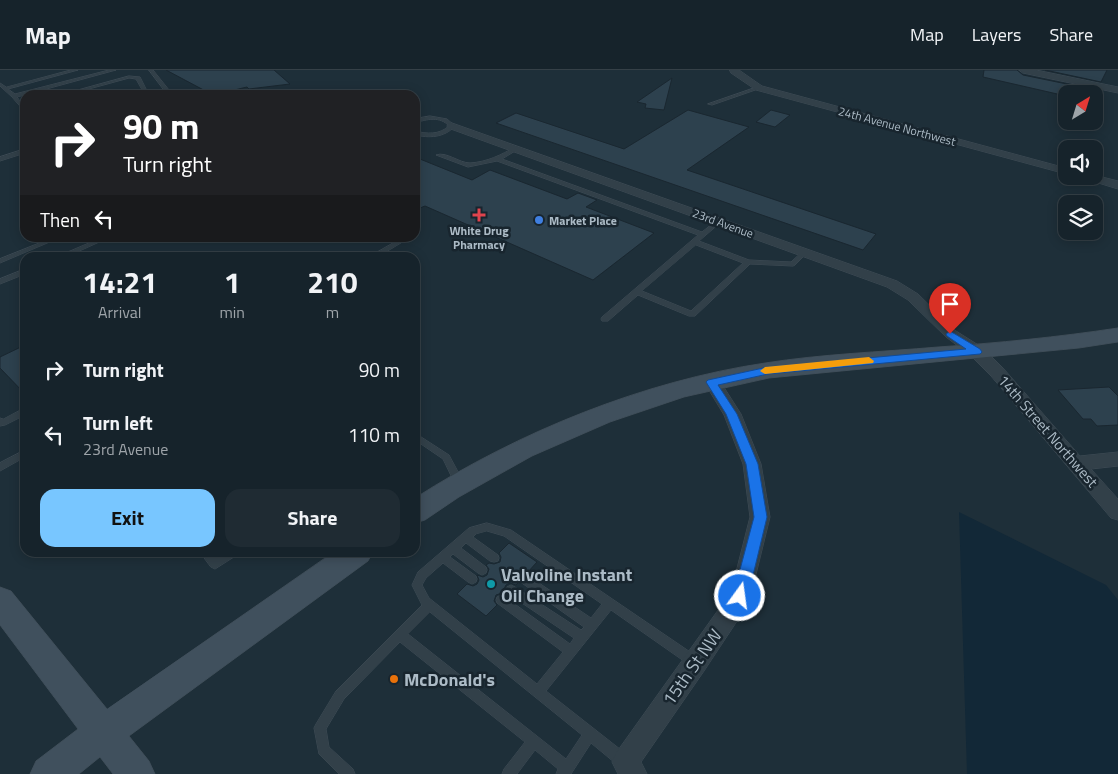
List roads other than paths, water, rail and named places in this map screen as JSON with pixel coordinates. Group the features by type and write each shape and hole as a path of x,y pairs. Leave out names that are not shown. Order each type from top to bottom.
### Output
{"street":[{"name":"24th Avenue Northwest","path":"735,70 759,88 1058,169"},
{"path":"1023,70 1118,90"},
{"name":"23rd Avenue","path":"452,126 892,284 913,297 950,334 977,352"},
{"path":"1103,181 1118,185"},
{"path":"420,509 460,483 583,423 638,402 712,382 768,370 1041,346 1118,335"},
{"name":"14th Street Northwest","path":"977,352 998,372 1118,512"},
{"name":"15th St NW","path":"630,768 696,662 740,596 760,517 752,464 732,414 712,382"},
{"path":"1076,463 1118,459"},
{"path":"49,774 102,733 351,557"},
{"path":"0,601 136,774"}],"lane":[{"path":"6,88 76,70"},
{"path":"37,90 114,70"},
{"path":"151,70 167,90"},
{"path":"80,90 128,77 138,78 144,90"},
{"path":"0,84 20,102"},
{"path":"710,104 759,88"},
{"path":"14,96 20,94"},
{"path":"420,120 437,118 448,120 452,126 447,131 435,135 420,134"},
{"path":"439,155 468,165 497,159 516,148"},
{"path":"0,159 20,153"},
{"path":"497,159 703,235"},
{"path":"605,319 719,221"},
{"path":"22,252 46,242"},
{"path":"72,252 96,242"},
{"path":"381,252 399,242"},
{"path":"695,242 748,262 793,264 804,252"},
{"path":"0,261 20,253"},
{"path":"637,292 692,314 748,262"},
{"path":"1,280 20,273"},
{"path":"0,421 2,423 20,414"},
{"path":"420,439 446,457 460,483"},
{"path":"0,467 20,455"},
{"path":"630,768 424,602 417,585 422,575 473,531 487,527 508,533 696,662"},
{"path":"466,538 494,558"},
{"path":"453,548 482,570"},
{"path":"209,557 215,564 226,557"},
{"path":"442,557 472,579"},
{"path":"522,578 591,625"},
{"path":"511,590 582,637"},
{"path":"501,600 571,651"},
{"path":"538,692 610,603"},
{"path":"348,774 323,750 320,728 340,695 430,605"},
{"path":"400,635 565,771 590,734"},
{"path":"509,774 518,768 532,742"}],"water":[{"path":"959,512 1106,585 1118,600 1118,774 967,774"}],"place":[{"name":"White Drug Pharmacy","path":"479,215"},
{"name":"Market Place","path":"539,220"},
{"name":"Valvoline Instant Oil Change","path":"491,584"},
{"name":"McDonald's","path":"394,679"}]}
